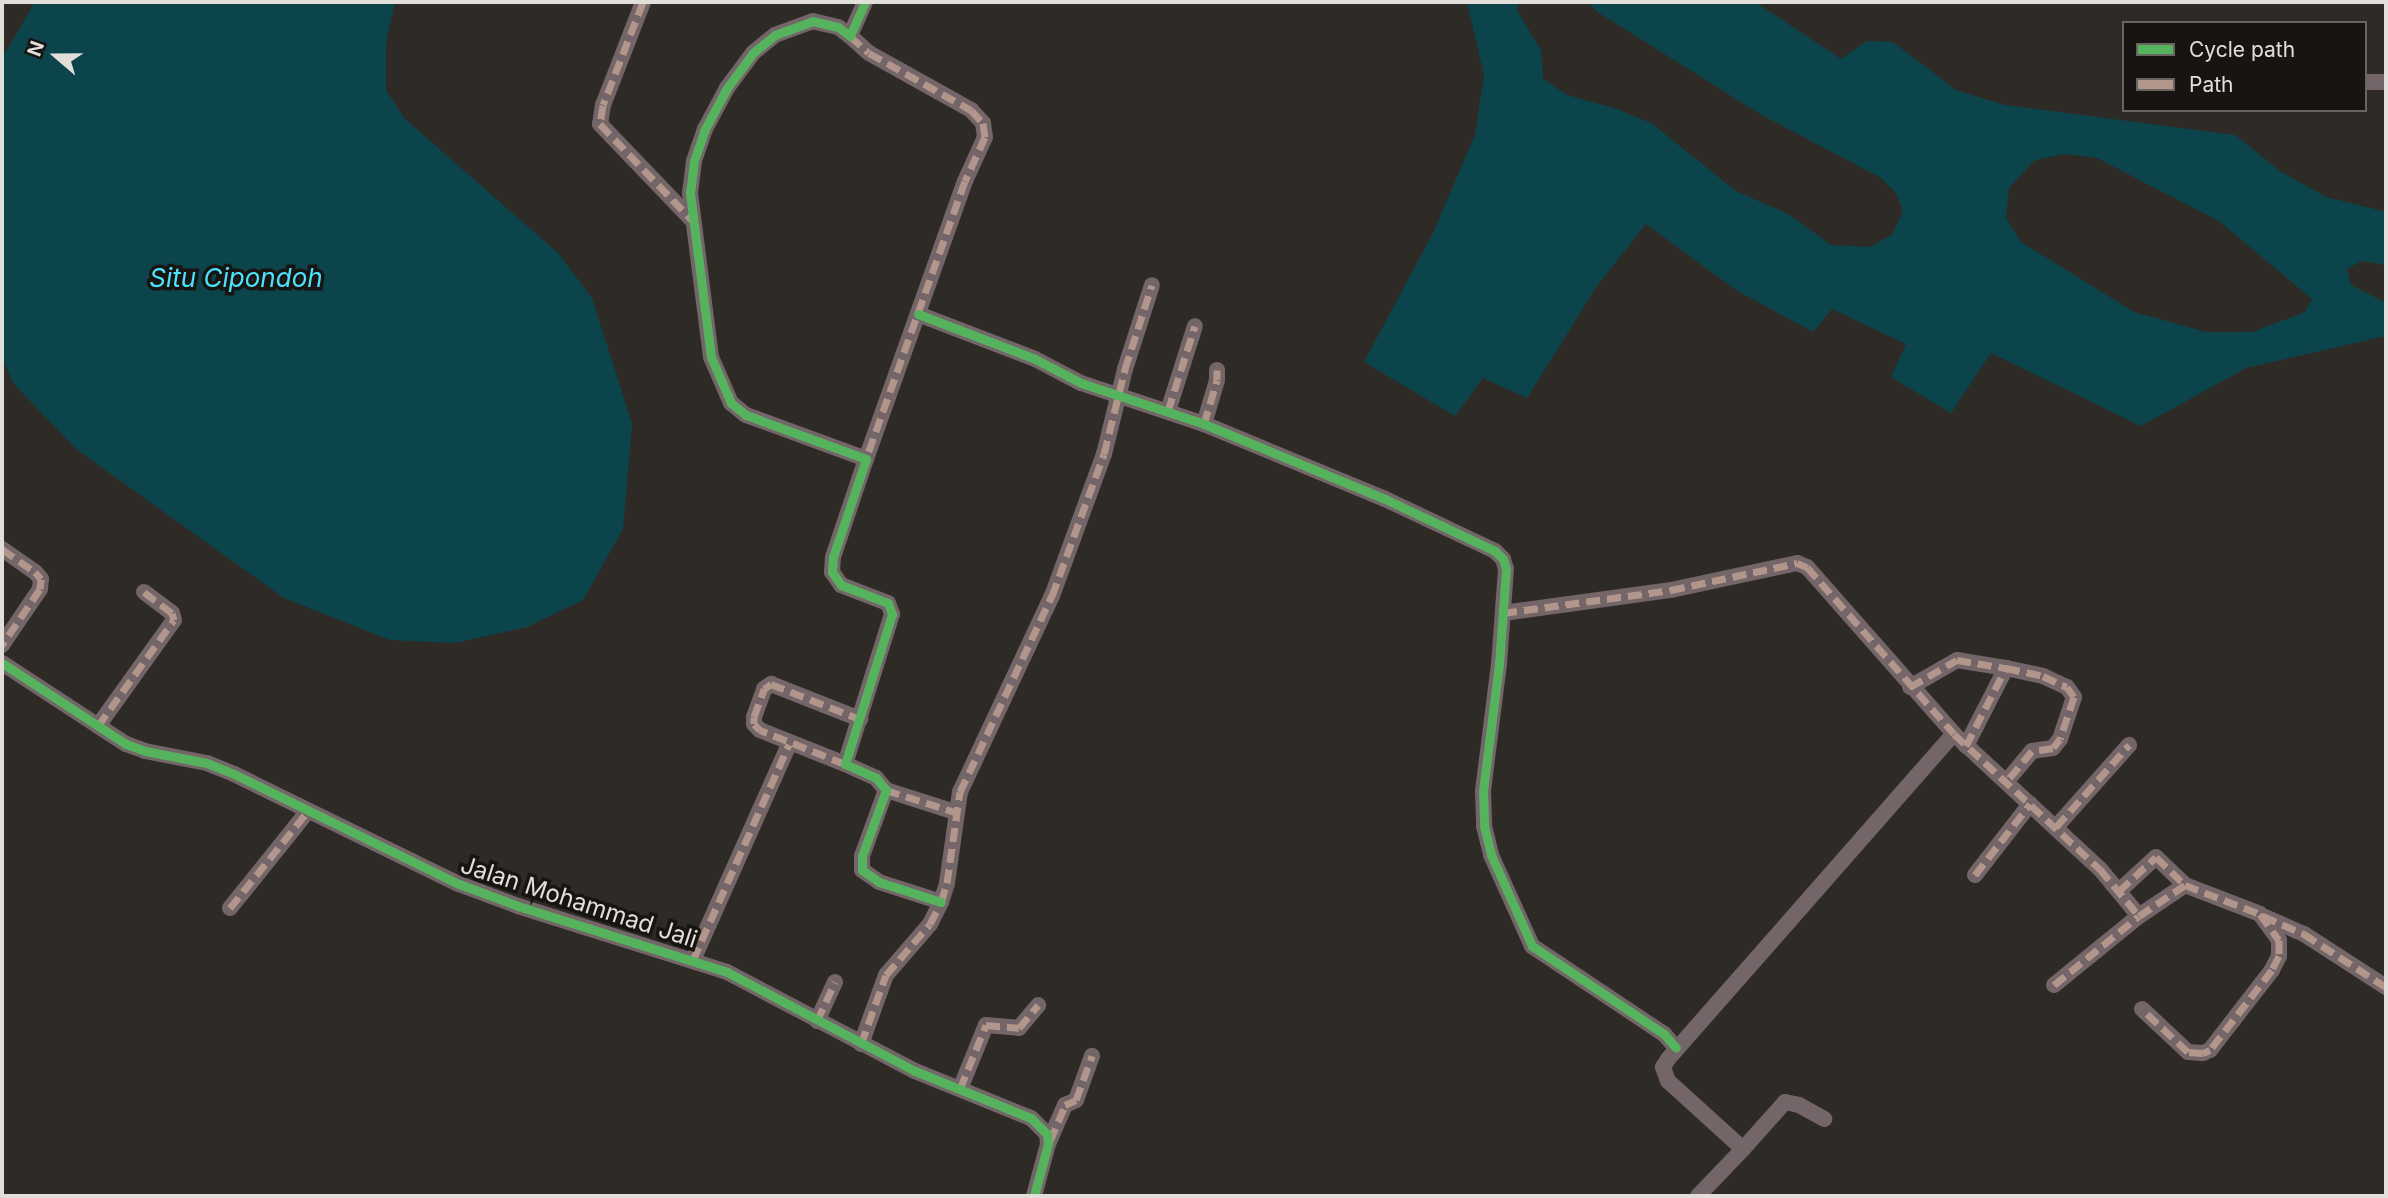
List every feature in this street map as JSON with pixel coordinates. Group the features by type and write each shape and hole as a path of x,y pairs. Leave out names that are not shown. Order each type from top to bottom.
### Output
{"street":[{"path":"643,2 603,106 600,124 692,220"},
{"path":"850,36 865,2"},
{"path":"845,764 892,614 888,603 841,584 832,572 834,557 965,181 985,137 983,123 971,110 869,53 838,27 813,21 775,35 753,53 727,88 705,129 694,161 690,193 692,220 711,356 731,403 746,415 866,459"},
{"path":"2367,82 2386,82"},
{"path":"861,1044 886,975 930,924 941,902 947,883 955,813 971,764 1052,596 1104,454 1118,397 1152,285"},
{"path":"918,314 1035,359 1080,383 1204,424 1385,499 1496,551 1503,559 1506,569 1483,791 1485,826 1491,855 1532,946 1664,1034 1676,1048"},
{"path":"1168,411 1195,326"},
{"path":"1204,424 1217,380 1217,370"},
{"path":"2,549 36,572 41,579 40,589 2,645"},
{"path":"1503,613 1671,590 1797,563 1817,576 1910,687 1960,740 2056,827 2119,891 2139,916"},
{"path":"98,726 174,620 172,613 144,592"},
{"path":"1910,687 1957,660 2006,668 2056,681 2067,687 2074,697 2060,740 2053,748 2032,751 2007,781"},
{"name":"Jalan Mohammad Jali","path":"2,663 98,726 145,751 207,763 234,774 459,884 518,906 693,960 751,984 861,1044 1031,1118 1047,1134 1048,1144"},
{"path":"1743,1149 1668,1082 1663,1068 1676,1048 1960,740 2006,668"},
{"path":"860,719 771,684 764,689 754,724 760,730 789,744 876,778 886,790 955,813"},
{"path":"693,960 789,744"},
{"path":"2056,827 2129,745"},
{"path":"886,790 862,856 862,870 879,882 941,902"},
{"path":"1975,875 2030,804"},
{"path":"230,908 308,811"},
{"path":"2119,891 2156,857 2185,886 2304,934 2386,987"},
{"path":"2054,985 2139,916 2185,886"},
{"path":"2142,1009 2188,1052 2203,1054 2210,1050 2272,970 2279,956 2279,940 2260,914"},
{"path":"817,1021 835,982"},
{"path":"960,1089 986,1025 1019,1028 1038,1005"},
{"path":"1034,1196 1048,1144 1065,1105 1076,1100 1092,1056"},
{"path":"1698,1196 1785,1102 1799,1105 1824,1119"}],"water":[{"name":"Situ Cipondoh","path":"35,2 395,2 386,43 386,90 404,118 558,253 592,298 632,424 623,529 583,600 527,627 455,643 390,640 284,598 76,449 13,383 2,356 2,58"},
{"path":"1467,2 1517,2 1518,12 1541,50 1543,79 1567,95 1617,109 1651,123 1736,191 1790,215 1831,245 1869,247 1892,235 1903,211 1896,193 1881,178 1760,114 1599,13 1587,2 1755,2 1841,59 1867,41 1893,42 1956,90 2005,105 2235,135 2280,171 2326,197 2386,212 2386,265 2361,261 2347,269 2351,285 2386,303 2386,336 2246,368 2141,426 1991,353 1951,413 1891,377 1906,344 1832,309 1813,332 1736,290 1646,224 1597,286 1527,398 1483,378 1455,416 1364,362 1433,233 1475,135 1484,75","holes":["2064,154 2097,158 2219,221 2312,299 2305,312 2252,332 2206,332 2134,312 2021,242 2006,218 2009,188 2035,160"]}],"marked path":[{"path":"643,2 603,105 600,124 692,220"},
{"path":"850,36 869,53 971,110 983,123 985,137 965,181 866,459"},
{"path":"861,1044 886,975 930,924 941,902 947,883 960,792 1052,596 1104,454 1125,369 1152,285"},
{"path":"1168,411 1195,326"},
{"path":"1204,424 1217,380 1217,370"},
{"path":"2,549 41,579 40,589 2,645"},
{"path":"1503,613 1671,590 1797,563 1807,567 1954,734 2100,869 2139,916 2185,885 2260,914 2279,940 2279,956 2272,970 2210,1050 2203,1053 2188,1052 2142,1009"},
{"path":"98,726 174,620 172,613 144,592"},
{"path":"1910,687 1957,660 2006,668"},
{"path":"1966,746 2006,668 2043,676 2067,687 2074,697 2060,739 2053,748 2032,751 2007,781"},
{"path":"845,764 760,730 754,724 754,717 764,689 771,684 860,719"},
{"path":"693,960 789,744"},
{"path":"2056,827 2129,745"},
{"path":"886,790 955,812"},
{"path":"1975,875 2030,804"},
{"path":"230,908 308,811"},
{"path":"2119,891 2156,857 2185,885"},
{"path":"2054,985 2139,916"},
{"path":"2263,916 2304,934 2386,987"},
{"path":"817,1021 835,982"},
{"path":"960,1089 986,1025 1019,1028 1038,1005"},
{"path":"1050,1141 1065,1105 1076,1100 1092,1056"}],"cycle path":[{"path":"865,2 850,36 838,27 813,21 775,35 753,53 727,88 705,129 694,161 690,193 711,357 731,403 746,415 866,459 833,557 832,572 841,585 888,603 892,614 845,764 876,778 886,790 862,856 862,870 879,882 941,902"},
{"path":"918,314 1035,359 1081,383 1204,424 1385,499 1495,551 1503,559 1506,569 1499,664 1483,791 1484,826 1491,855 1532,946 1664,1034 1676,1048"},
{"path":"2,663 126,744 145,751 207,763 234,774 459,884 518,906 727,972 915,1071 1031,1118 1047,1134 1048,1144 1034,1196"}]}
